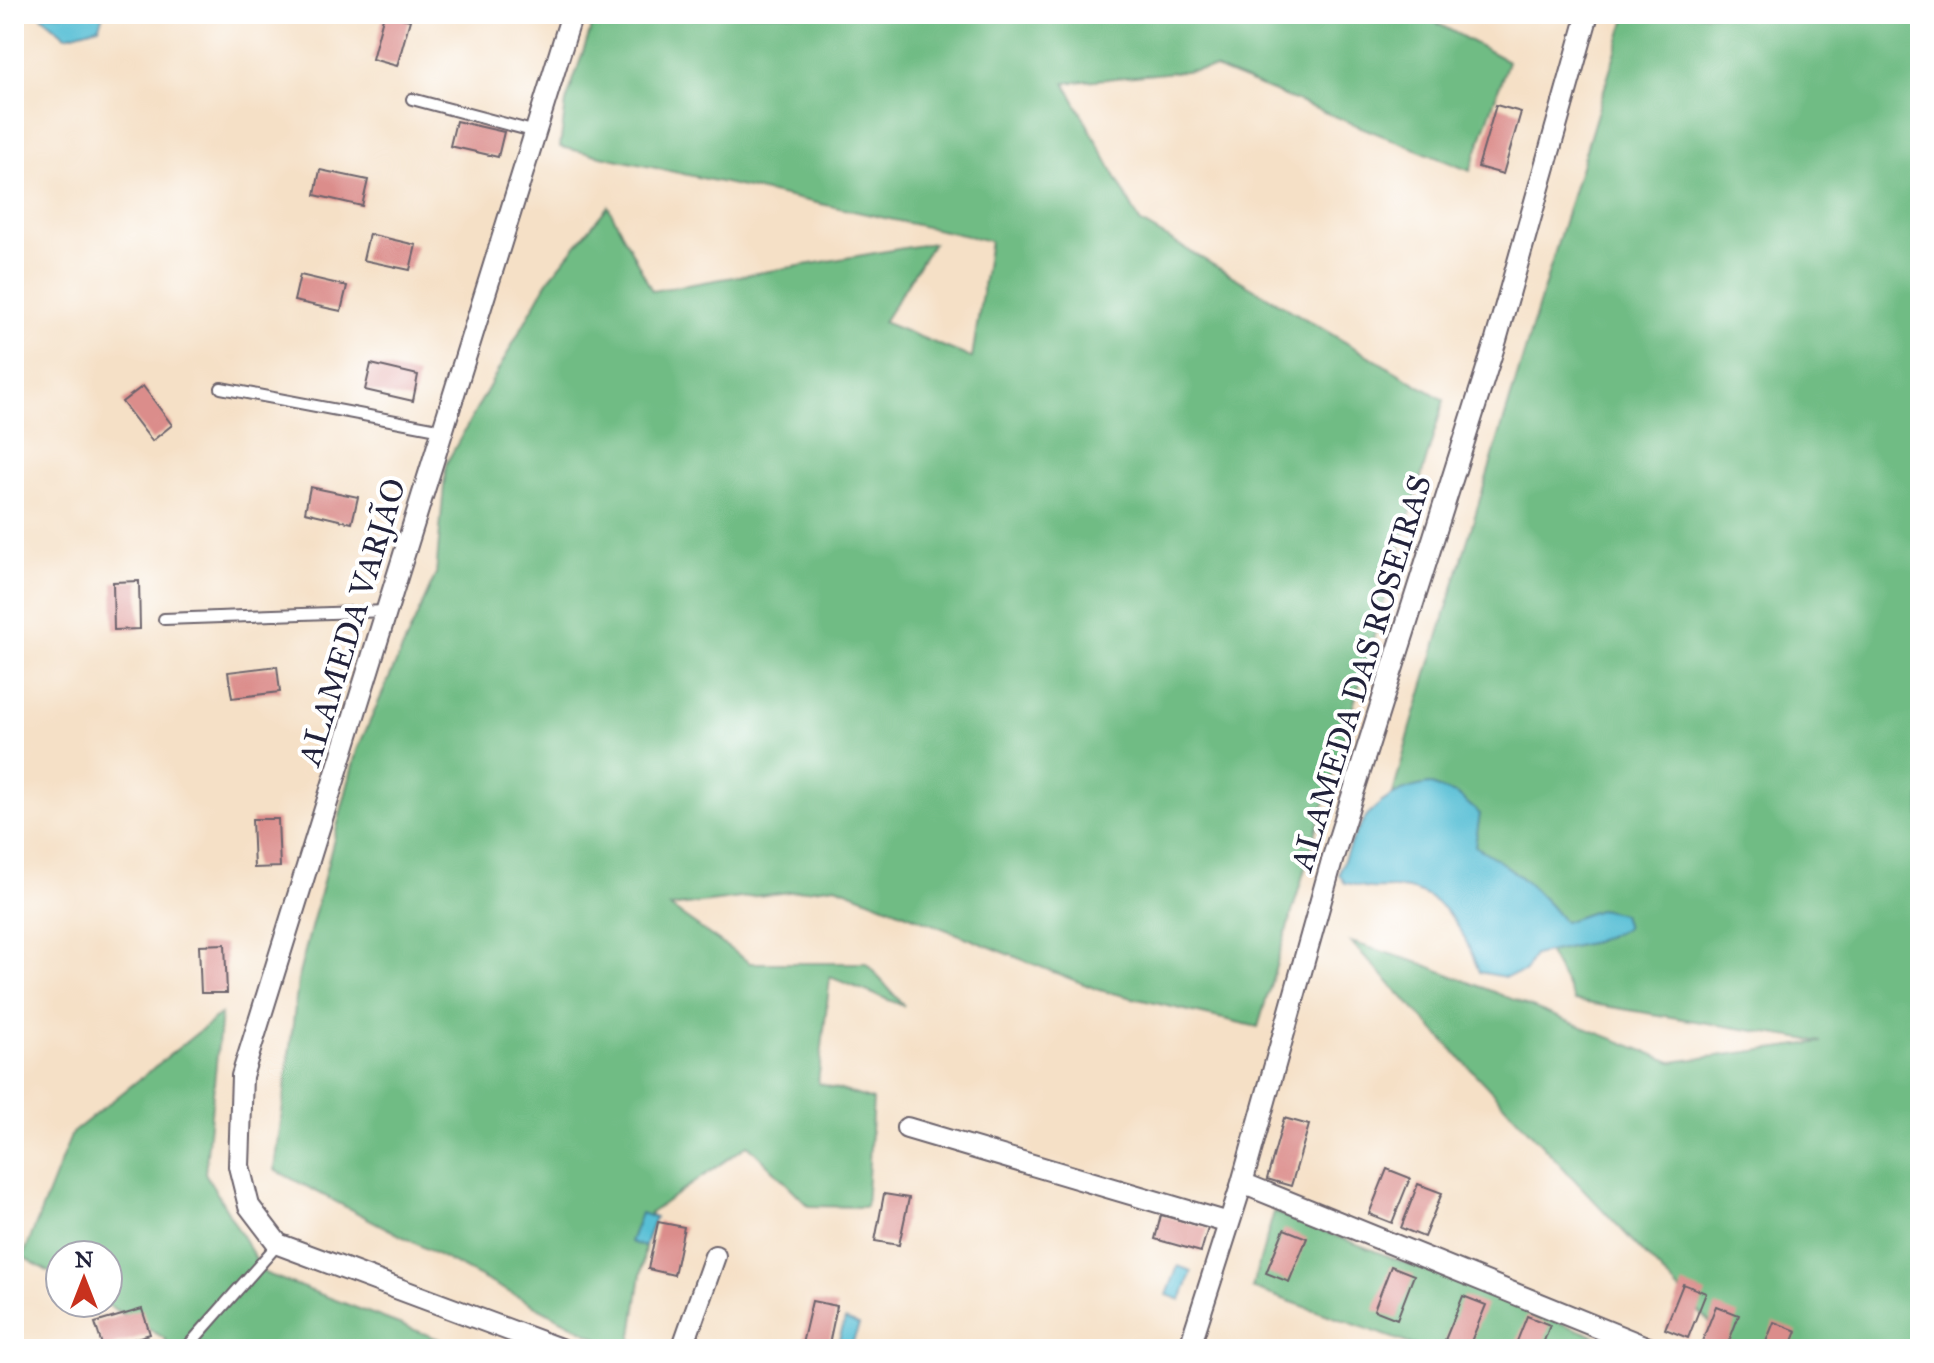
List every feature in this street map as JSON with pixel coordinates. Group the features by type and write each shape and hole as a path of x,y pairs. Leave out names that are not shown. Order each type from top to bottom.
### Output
{"street":[{"name":"ALAMEDA VARJÃO","path":"278,1244 249,1206 239,1166 242,1076 572,14"},
{"name":"ALAMEDA DAS ROSEIRAS","path":"1189,1349 1242,1183 1333,857 1496,340 1588,14"},
{"path":"907,1128 1229,1223"},
{"path":"1242,1183 1651,1349"},
{"path":"278,1244 560,1349"},
{"path":"682,1349 715,1256"}],"lane":[{"path":"412,99 536,132"},
{"path":"221,388 443,430"},
{"path":"164,619 387,611"},
{"path":"181,1349 189,1345 278,1244"}],"green space":[{"path":"596,14 1420,14 1508,61 1470,171 1215,68 1065,83 1140,222 1444,400 1258,1027 1099,990 836,886 670,907 750,963 866,963 904,1006 830,977 818,1083 873,1100 866,1207 809,1206 748,1145 650,1213 630,1349 618,1349 275,1170 299,974 357,750 436,574 446,464 549,279 608,206 652,291 933,243 883,322 972,358 990,241 560,147 566,102"},
{"path":"1627,14 1920,14 1920,1349 1734,1349 1351,942 1420,963 1672,1062 1822,1042 1575,1001 1520,900 1387,816 1411,727"},
{"path":"221,1014 205,1173 264,1273 465,1349 173,1349 164,1338 124,1315 124,1239 44,1239 44,1269 23,1257 72,1133"},
{"path":"1274,1212 1628,1349 1424,1349 1252,1288"}],"water":[{"path":"39,14 103,14 99,27 66,36"},
{"path":"1429,784 1458,795 1480,814 1475,846 1524,880 1564,922 1601,909 1622,914 1626,928 1594,942 1534,955 1525,972 1505,977 1479,972 1462,933 1435,901 1408,889 1370,888 1345,883 1339,874 1345,856 1369,814 1394,795"},
{"path":"641,1213 655,1218 644,1247 630,1242"},
{"path":"1178,1266 1192,1271 1181,1300 1167,1295"},
{"path":"845,1320 859,1325 850,1349 836,1349"}],"building":[{"path":"384,14 410,20 397,66 372,59"},
{"path":"1496,105 1521,112 1503,174 1478,167"},
{"path":"456,121 504,132 498,157 450,146"},
{"path":"320,170 368,180 362,206 315,195"},
{"path":"369,234 416,245 410,270 363,260"},
{"path":"300,275 347,286 341,311 294,301"},
{"path":"371,364 418,375 413,401 365,390"},
{"path":"143,386 172,425 152,441 122,402"},
{"path":"310,487 358,497 352,523 305,512"},
{"path":"139,581 140,629 114,630 113,582"},
{"path":"277,666 280,692 232,698 228,672"},
{"path":"252,819 278,819 280,867 254,868"},
{"path":"225,944 227,993 201,993 199,945"},
{"path":"1284,1118 1309,1125 1291,1186 1267,1179"},
{"path":"1387,1169 1410,1178 1392,1223 1369,1214"},
{"path":"1418,1184 1442,1193 1424,1237 1401,1228"},
{"path":"884,1194 909,1198 899,1245 875,1241"},
{"path":"1161,1215 1208,1228 1201,1252 1155,1239"},
{"path":"658,1222 684,1227 674,1275 648,1269"},
{"path":"1284,1229 1307,1238 1289,1282 1266,1273"},
{"path":"1391,1266 1414,1275 1397,1319 1374,1310"},
{"path":"1683,1284 1706,1293 1688,1338 1665,1329"},
{"path":"1463,1296 1486,1305 1468,1349 1445,1340"},
{"path":"812,1301 837,1306 828,1349 801,1348"},
{"path":"1716,1306 1739,1315 1726,1349 1699,1349"},
{"path":"142,1309 150,1334 103,1348 95,1323 124,1319 124,1314"},
{"path":"1527,1316 1550,1325 1541,1349 1514,1349"},
{"path":"1774,1322 1797,1331 1790,1349 1763,1349"}]}
